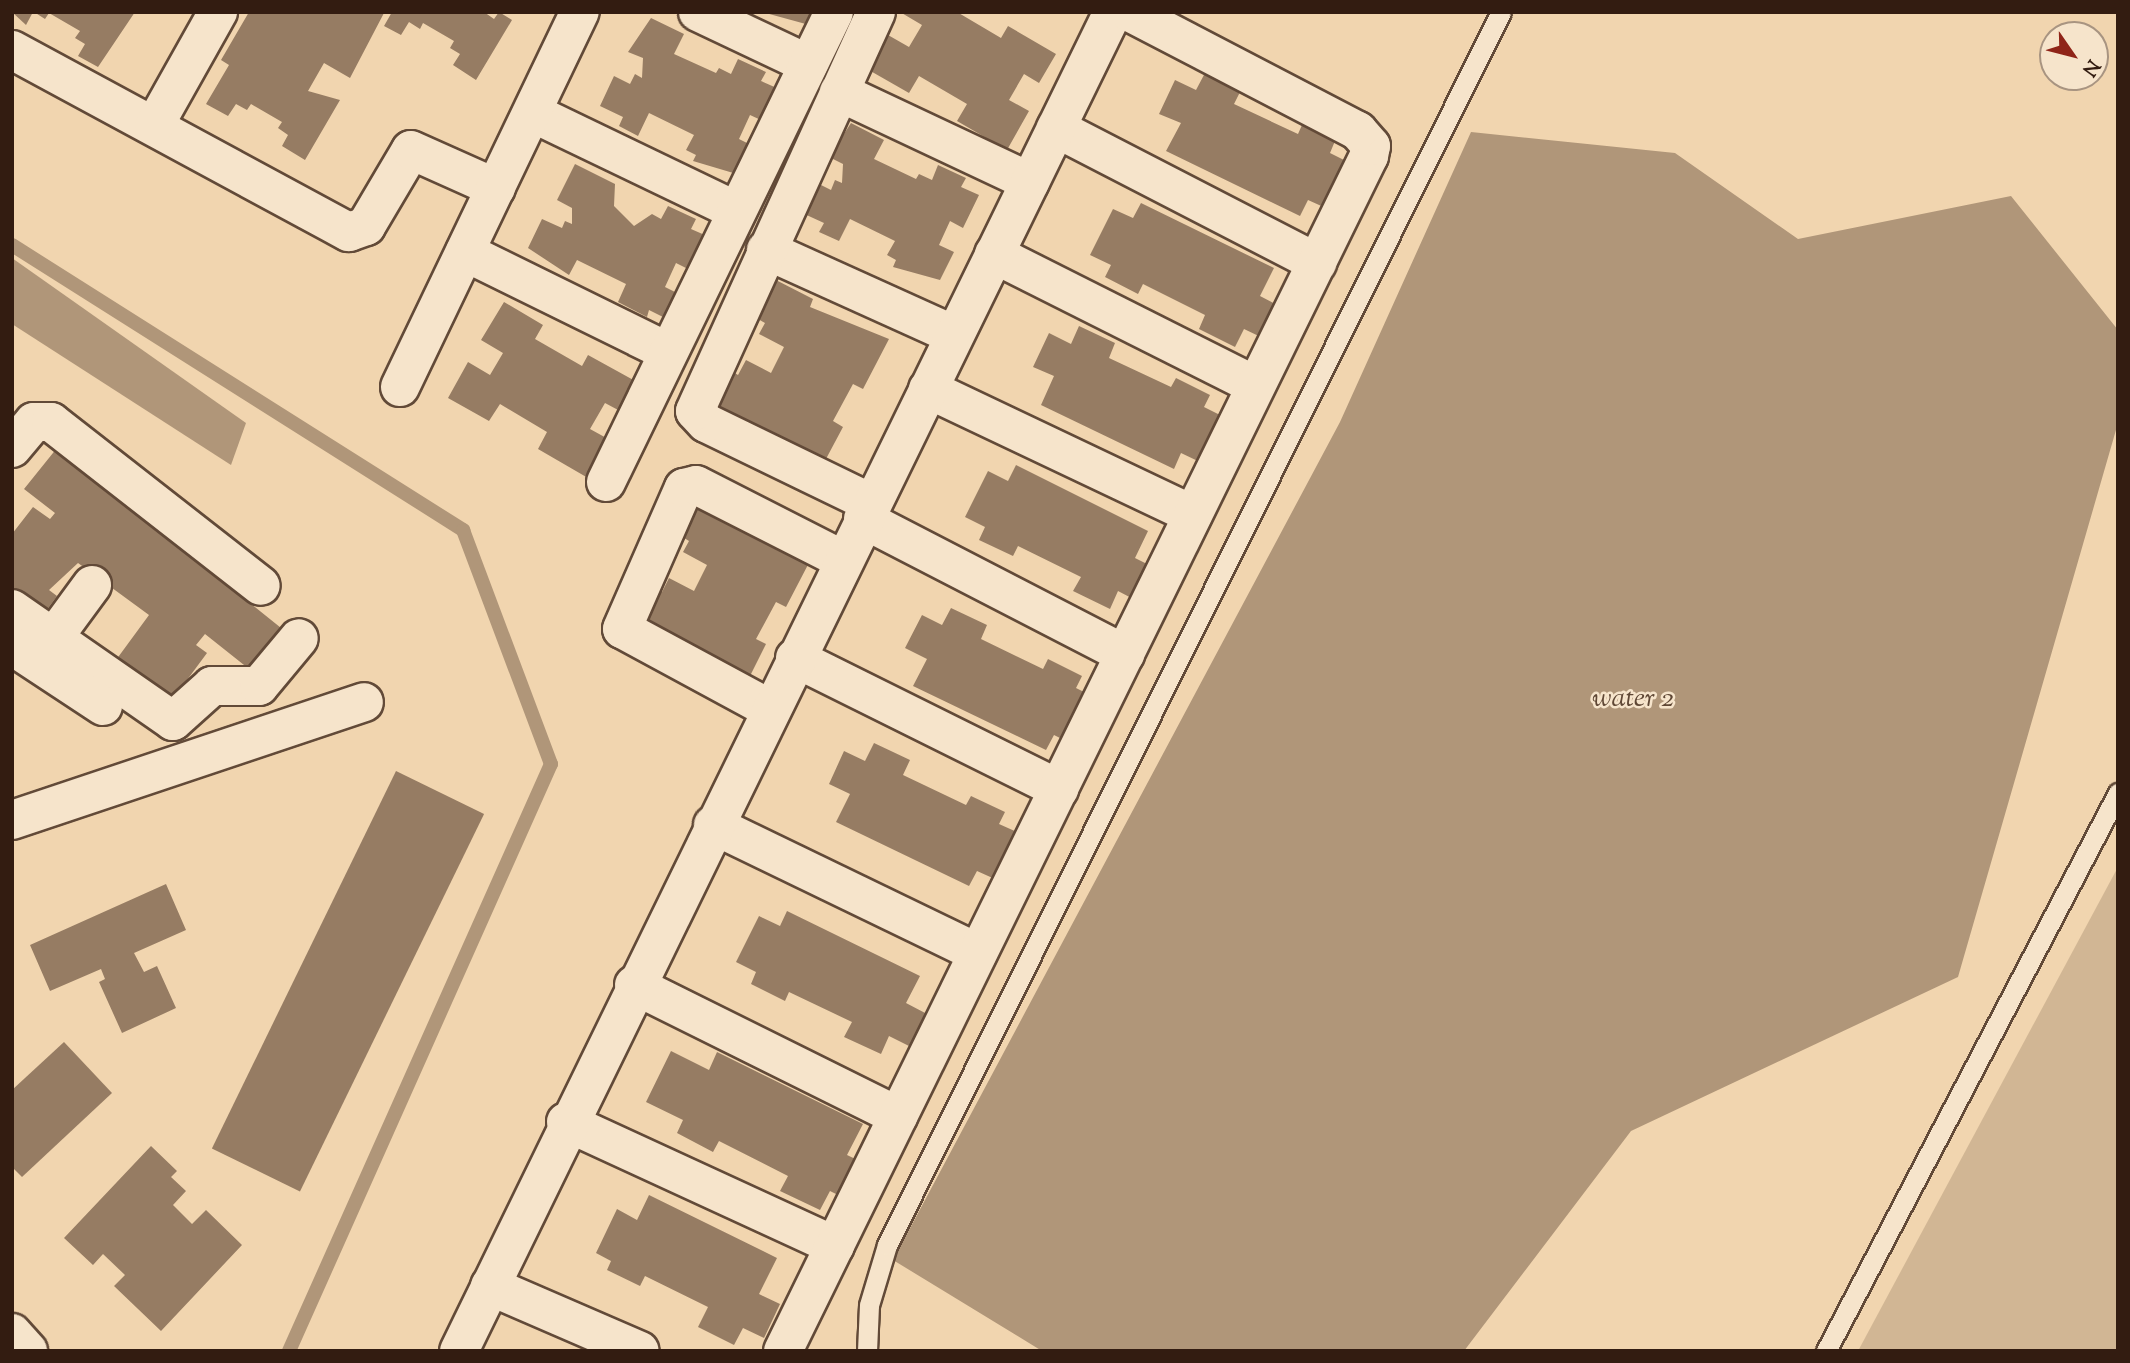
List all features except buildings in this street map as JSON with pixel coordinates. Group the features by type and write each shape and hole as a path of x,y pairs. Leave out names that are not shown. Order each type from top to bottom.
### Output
{"street":[{"path":"153,126 218,12"},
{"path":"400,387 580,12"},
{"path":"698,12 808,64"},
{"path":"606,482 834,12"},
{"path":"876,12 697,401 698,418 1125,654"},
{"path":"459,1351 566,1122 1113,12"},
{"path":"783,1351 1369,156 1366,137 1129,12"},
{"path":"12,50 349,232 366,226 411,150 496,188"},
{"path":"839,92 1030,182"},
{"path":"533,113 737,211"},
{"path":"1056,128 1317,262"},
{"path":"766,250 954,335"},
{"path":"465,252 668,352"},
{"path":"994,254 1256,386"},
{"path":"928,388 1193,515"},
{"path":"12,448 34,422 51,422 261,586"},
{"path":"769,709 622,629 684,488 696,485 843,559"},
{"path":"34,649 92,585"},
{"path":"12,609 34,649 184,760"},
{"path":"34,649 173,721 212,686 260,686 299,638"},
{"path":"795,658 1059,789"},
{"path":"12,820 363,702"},
{"path":"713,825 978,953"},
{"path":"634,985 898,1116"},
{"path":"566,1122 835,1246"},
{"path":"490,1286 639,1351"},
{"path":"12,1333 28,1351"}],"lane":[{"path":"867,1351 869,1305 887,1245 1501,12"},
{"path":"1826,1351 2118,793"}],"shaded area":[{"path":"2118,867 2118,1351 1858,1351"}],"water":[{"name":"water 2","path":"1471,132 1675,153 1798,239 2011,196 2118,330 2118,423 1958,977 1631,1131 1464,1351 1042,1351 893,1260 1340,422"},
{"path":"12,258 246,423 231,465 12,324"}],"waterway":[{"path":"12,245 463,530 551,764 289,1351"}]}
